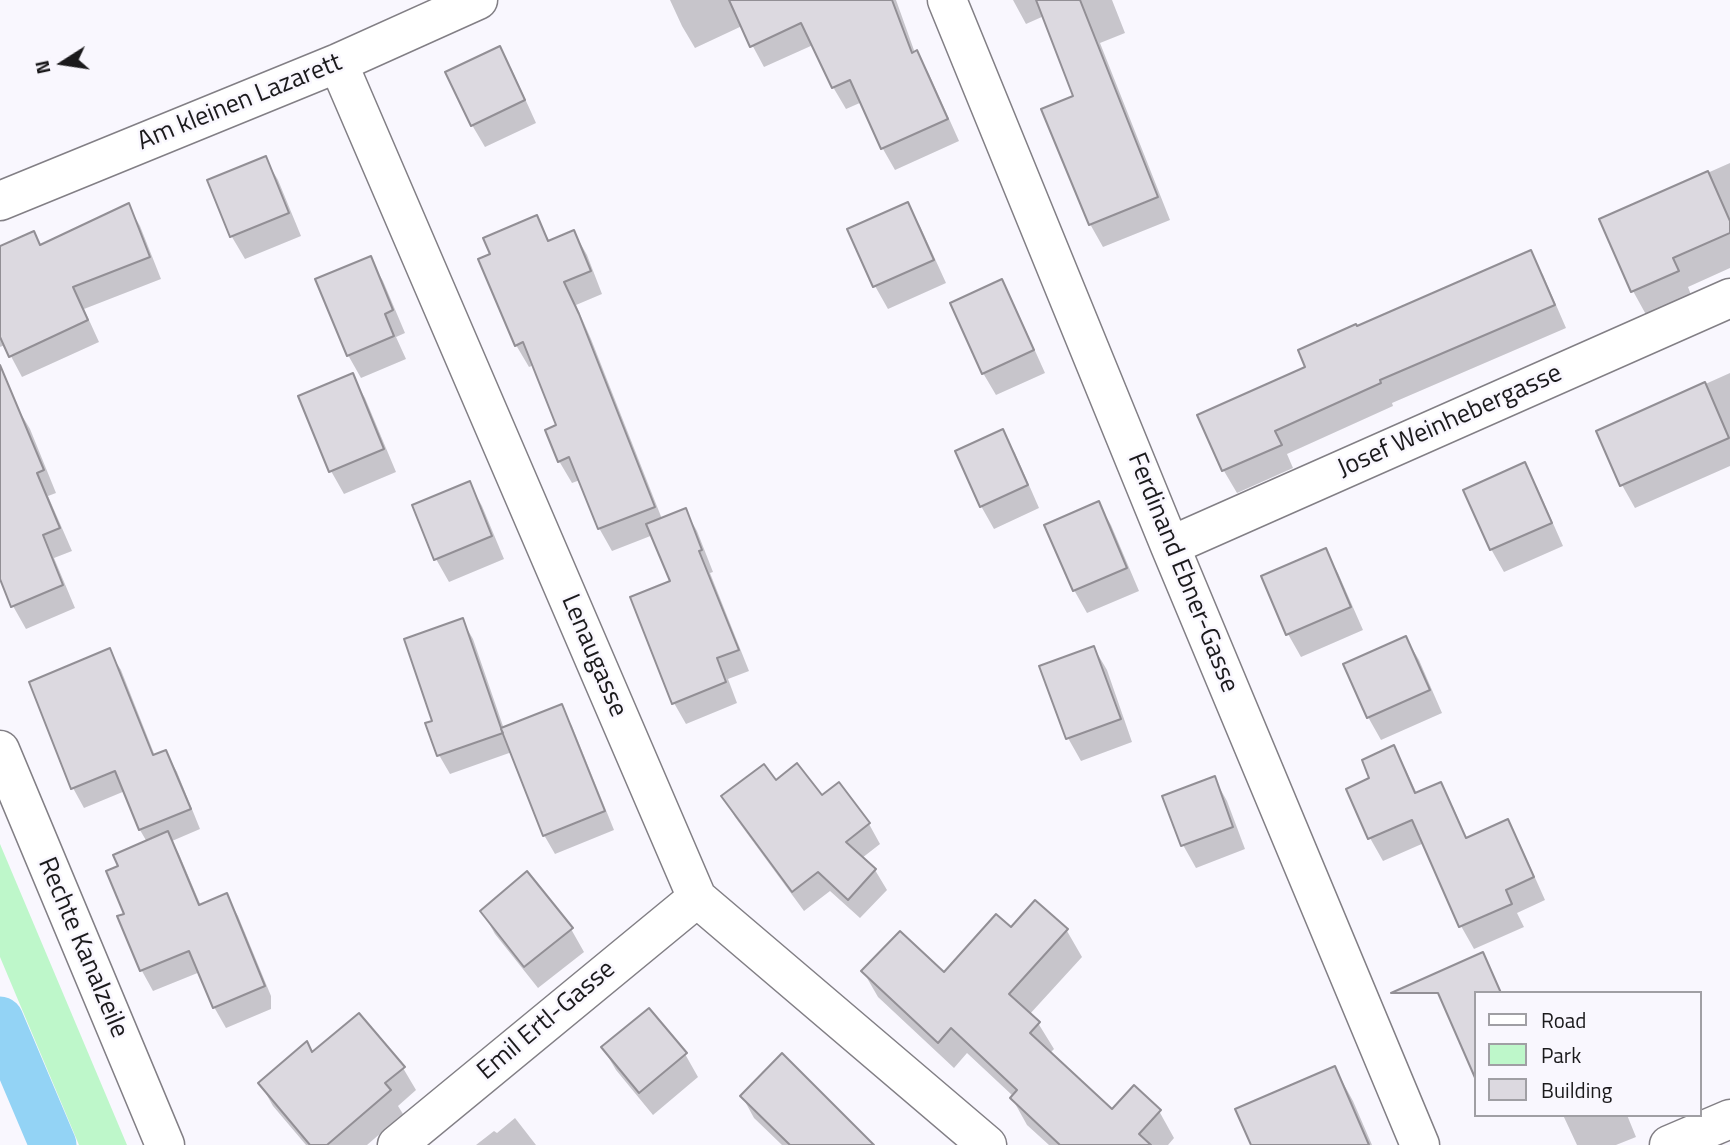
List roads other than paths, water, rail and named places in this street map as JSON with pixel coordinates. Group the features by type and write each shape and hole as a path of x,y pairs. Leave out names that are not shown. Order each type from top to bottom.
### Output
{"street":[{"name":"Am kleinen Lazarett","path":"0,201 338,63 478,0"},
{"name":"Ferdinand Ebner-Gasse","path":"947,0 1170,546 1420,1145"},
{"name":"Lenaugasse","path":"338,63 697,898 987,1145"},
{"name":"Josef Weinhebergasse","path":"1170,546 1730,298"},
{"name":"Rechte Kanalzeile","path":"0,750 164,1145"},
{"name":"Emil Ertl-Gasse","path":"397,1145 697,898"},
{"path":"1669,1145 1730,1119"}],"waterway":[{"path":"0,1020 53,1145"}]}
